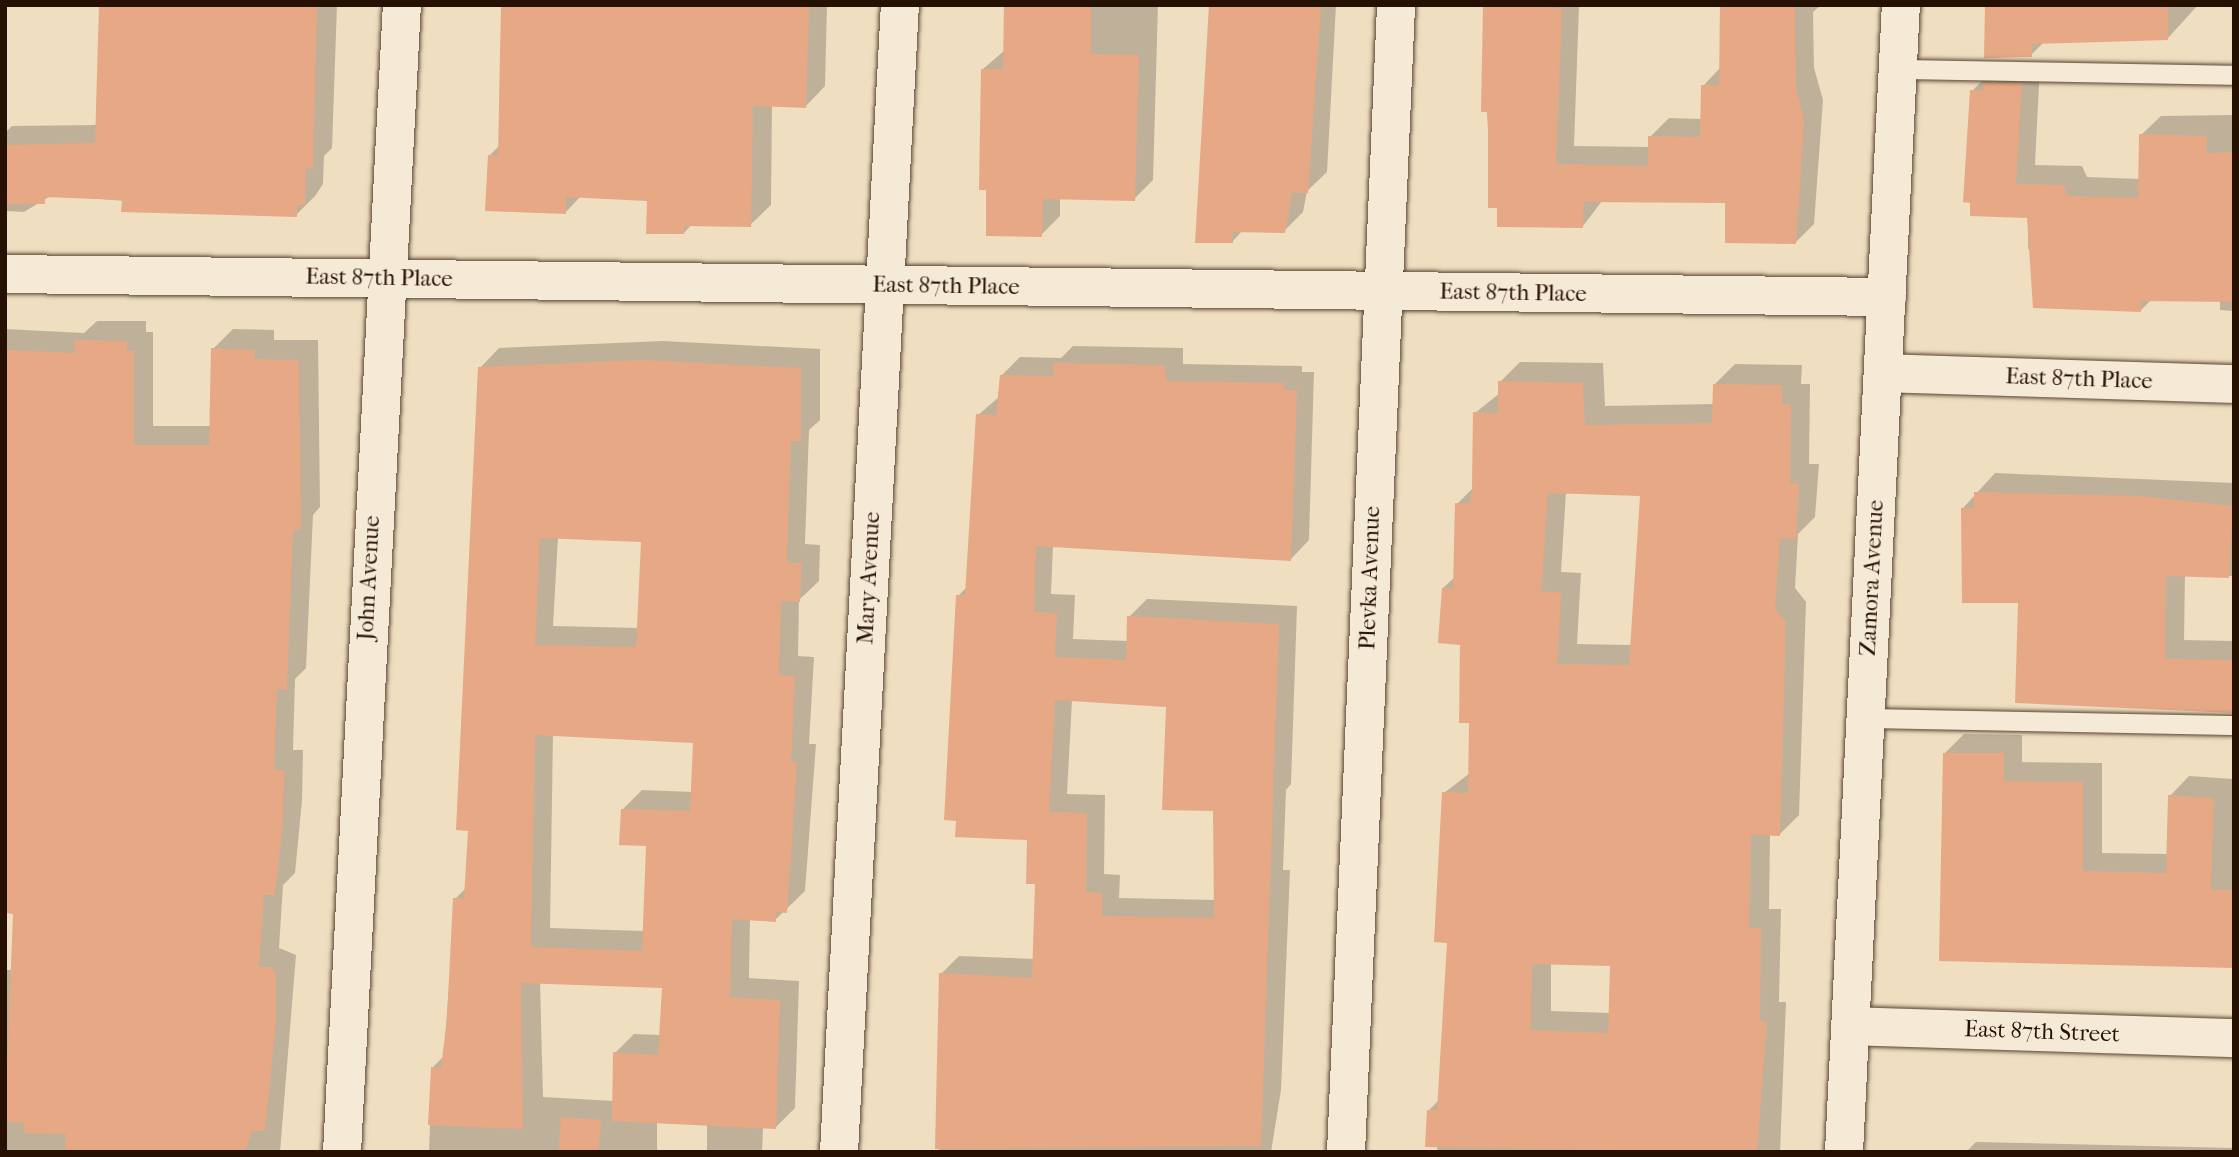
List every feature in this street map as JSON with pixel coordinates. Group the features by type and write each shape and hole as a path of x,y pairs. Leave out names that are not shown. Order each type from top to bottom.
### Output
{"street":[{"name":"John Avenue","path":"342,1152 384,279 402,5"},
{"name":"Mary Avenue","path":"839,1152 900,5"},
{"name":"Plevka Avenue","path":"1346,1152 1396,5"},
{"name":"Zamora Avenue","path":"1844,1152 1901,5"},
{"name":"East 87th Place","path":"5,274 1886,297"},
{"name":"East 87th Place","path":"1883,373 2234,384"},
{"name":"East 87th Street","path":"1850,1026 2234,1038"}],"lane":[{"path":"1898,69 2234,75"},
{"path":"1865,718 2234,725"}],"building":[{"path":"99,5 317,5 313,169 306,168 305,205 297,205 297,217 121,212 122,200 45,197 45,204 5,204 5,145 95,143"},
{"path":"501,5 809,5 806,108 753,106 751,227 684,226 684,234 646,234 647,201 566,197 566,214 485,211 488,155 498,155"},
{"path":"1004,5 1091,5 1091,54 1139,55 1135,201 1043,199 1042,237 986,236 986,190 979,190 981,69 1003,69"},
{"path":"1209,5 1321,5 1308,193 1292,193 1285,233 1233,232 1233,243 1195,243"},
{"path":"1483,5 1562,8 1556,164 1648,166 1648,136 1700,137 1701,85 1719,85 1720,5 1795,5 1796,88 1804,119 1796,244 1725,243 1725,203 1584,202 1583,228 1497,227 1497,208 1488,208 1487,112 1481,112"},
{"path":"1985,5 2168,5 2168,40 2032,44 2032,57 1984,58"},
{"path":"1983,83 2022,83 2016,184 2063,185 2068,196 2138,198 2139,134 2207,136 2206,153 2234,152 2234,302 2141,301 2141,312 2033,308 2027,218 1970,216 1970,203 1963,202 1970,90 1983,91"},
{"path":"75,340 127,341 127,351 134,351 134,445 209,445 211,348 255,350 254,359 299,360 301,529 293,530 287,690 277,689 274,770 284,770 283,821 275,895 264,895 259,967 272,967 276,976 276,1021 265,1131 252,1131 245,1152 65,1152 66,1134 24,1133 24,1123 5,1122 13,914 5,913 5,350 75,353"},
{"path":"643,360 801,368 801,441 791,441 787,563 802,563 800,602 781,601 779,675 795,676 791,762 797,763 787,913 776,912 776,922 732,919 730,997 780,1000 776,1129 612,1121 613,1052 658,1055 662,988 521,983 523,1129 428,1125 431,1067 441,1068 447,1018 453,898 464,898 468,831 456,830 478,367","holes":["540,538 641,542 636,647 535,645","535,735 693,743 690,811 621,809 619,845 646,846 642,951 531,947"]},
{"path":"1053,363 1165,365 1166,381 1285,383 1284,390 1297,390 1291,561 1036,546 1034,612 1057,613 1055,657 1126,660 1127,616 1279,624 1261,1146 935,1149 939,973 1032,978 1035,884 1026,884 1027,840 955,837 956,821 944,820 956,595 965,595 976,414 996,415 1000,375 1053,376","holes":["1055,700 1166,707 1162,810 1213,811 1214,918 1102,916 1102,893 1086,892 1087,813 1049,812"]},
{"path":"1498,381 1583,383 1585,425 1712,423 1713,384 1782,385 1782,404 1791,404 1790,483 1799,484 1796,539 1780,538 1775,609 1786,622 1780,836 1751,835 1749,928 1761,928 1760,1021 1767,1022 1757,1152 1425,1147 1427,1110 1437,1110 1447,943 1434,942 1442,792 1468,793 1469,723 1459,723 1460,645 1438,643 1442,588 1453,588 1455,503 1469,504 1472,489 1473,412 1498,413","holes":["1548,493 1640,496 1629,665 1557,664 1561,593 1541,591","1532,964 1610,966 1608,1033 1531,1030"]},
{"path":"1974,492 2140,496 2233,506 2229,578 2166,576 2165,659 2234,660 2234,713 2015,703 2018,603 1962,603 1961,508 1974,508"},
{"path":"1943,753 2004,753 2004,781 2083,782 2083,871 2166,873 2168,795 2214,798 2211,890 2234,890 2234,968 1939,961"},
{"path":"561,1117 601,1120 599,1152 559,1151"}]}
